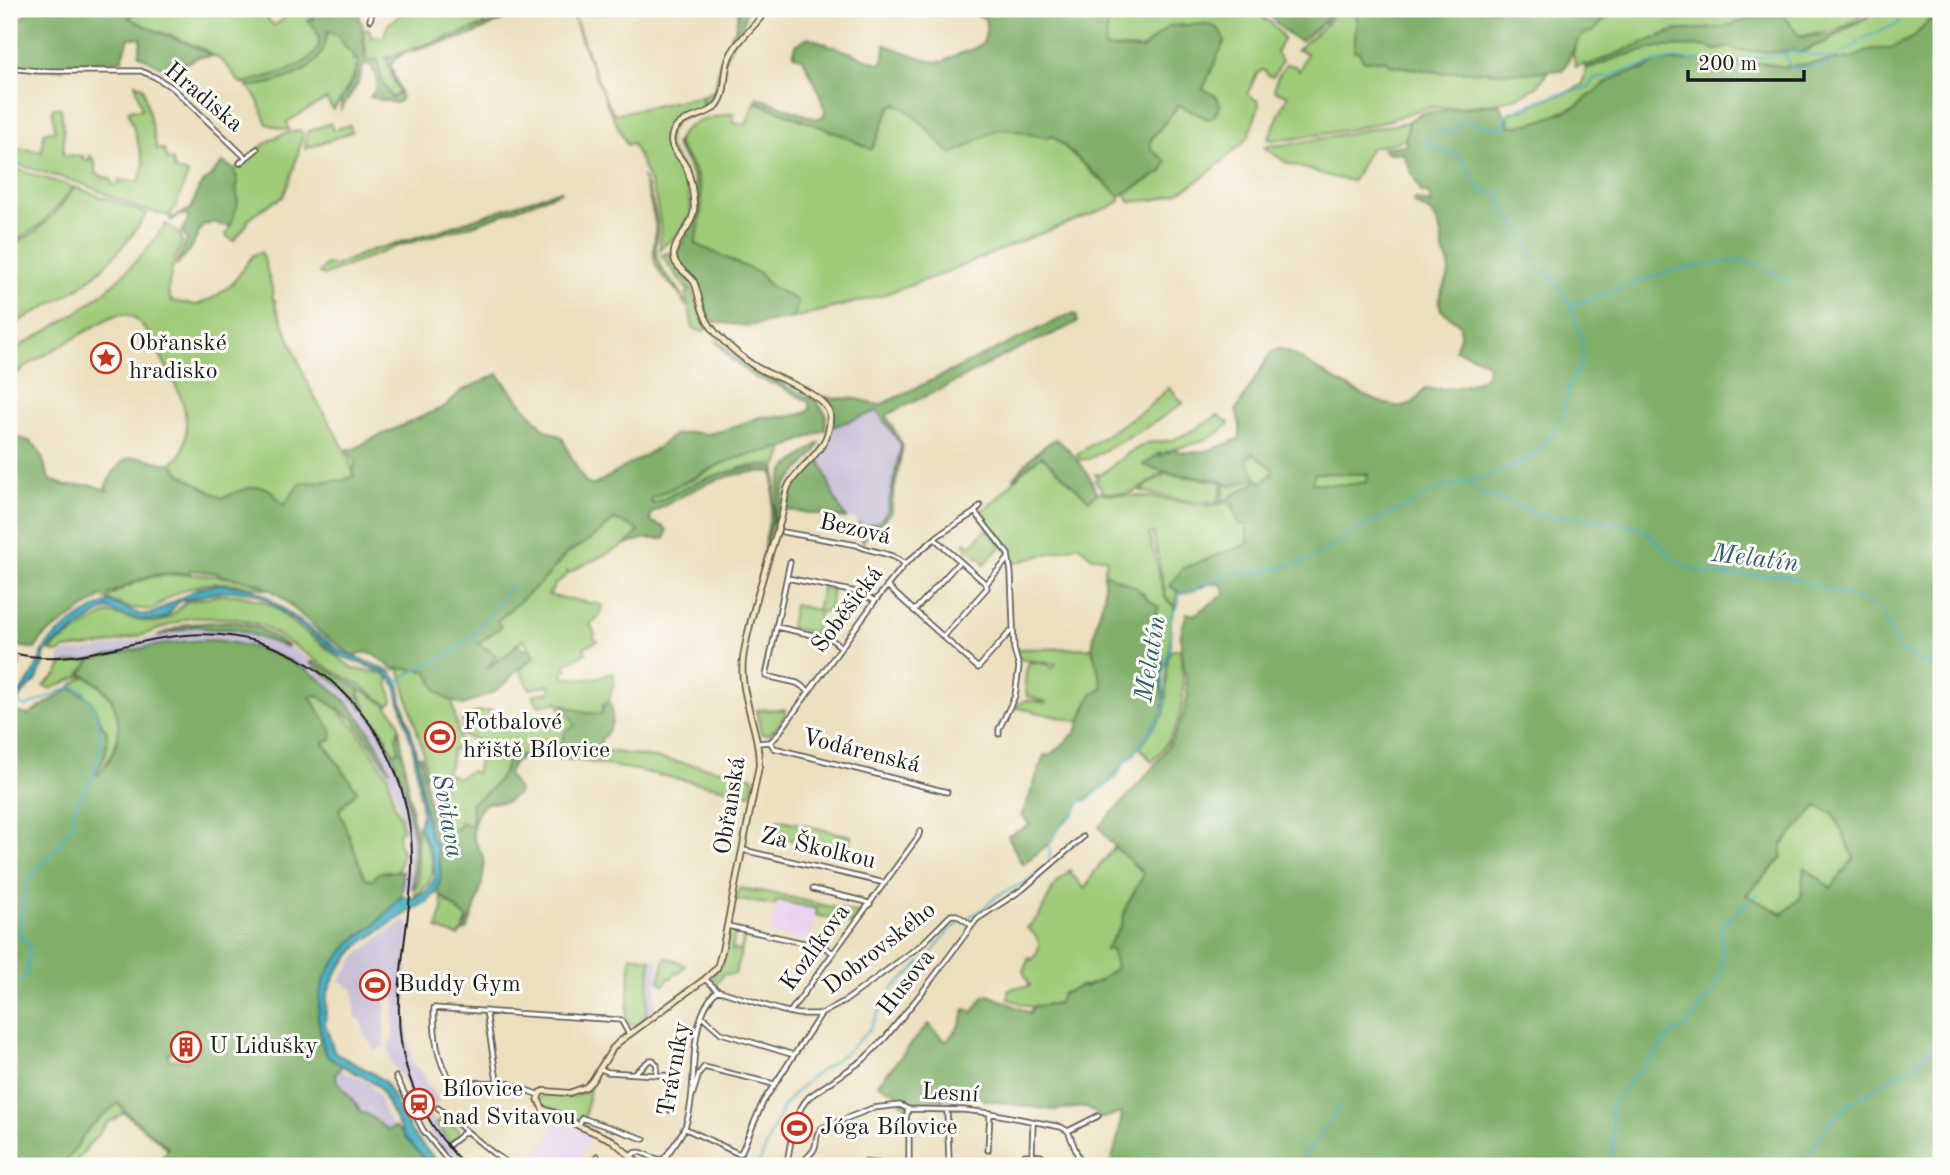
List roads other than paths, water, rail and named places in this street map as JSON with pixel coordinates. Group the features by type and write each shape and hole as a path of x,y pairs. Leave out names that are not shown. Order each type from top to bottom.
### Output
{"main road":[{"name":"Obřanská","path":"538,1095 546,1090 564,1093 577,1091 588,1085 601,1069 612,1048 705,979 719,964 728,926 759,772 757,743 742,680 746,644 767,561 783,515 787,489 820,450 828,429 830,413 821,401 748,362 710,328 694,283 674,260 676,247 694,215 694,206 686,167 671,143 674,131 685,121 707,113 720,102 730,55 767,9"},
{"path":"538,1095 541,1107 612,1140 642,1166"}],"street":[{"path":"370,20 373,9"},
{"name":"Hradiska","path":"9,68 39,71 134,70 150,74 173,88 246,158"},
{"name":"Hradiska","path":"240,163 257,149"},
{"name":"Soběšická","path":"770,742 905,564 980,506"},
{"path":"975,512 1008,554 1011,573 1014,649 1019,666 1015,696 999,734"},
{"name":"Bezová","path":"783,532 857,545 867,551 891,554 905,564"},
{"name":"Bezová","path":"794,542 795,535"},
{"path":"935,539 986,584 987,589 943,637"},
{"path":"986,584 1008,559"},
{"path":"914,611 960,561"},
{"path":"790,562 766,677 797,684 809,691"},
{"path":"786,578 861,593 875,601"},
{"path":"887,586 978,668 1009,635"},
{"path":"776,627 831,639 841,647"},
{"path":"757,743 770,742"},
{"name":"Vodárenská","path":"770,742 774,748 947,792"},
{"name":"Kozlíkova","path":"790,1012 920,831"},
{"name":"Husova","path":"786,1166 796,1117 802,1105 813,1094 863,1060 886,1037 977,919 1023,889 1083,837"},
{"name":"Za Školkou","path":"743,849 885,883"},
{"name":"Kozlíkova","path":"813,889 870,904"},
{"name":"Dobrovského","path":"684,1128 741,1153 759,1111 821,1014 845,1001 921,945 951,915 957,915 971,925"},
{"path":"728,926 826,948 833,953"},
{"path":"705,979 717,990 790,1012 821,1014"},
{"name":"Trávníky","path":"631,1156 639,1151 659,1160 664,1159 684,1128 702,1016 708,1000 717,990"},
{"path":"538,1095 516,1085 497,1081 451,1081 443,1068 435,1033 434,1008 621,1020 629,1034"},
{"path":"486,1012 497,1081"},
{"path":"702,1016 721,1033 794,1055"},
{"path":"634,1073 646,1061 653,1060 657,1065 656,1074"},
{"path":"690,1101 704,1067 775,1084"},
{"path":"601,1069 608,1072 673,1076 670,1110"},
{"path":"396,1077 423,1130 452,1166"},
{"name":"Lesní","path":"799,1166 814,1149 818,1131 829,1124 873,1108 900,1105 908,1109 990,1113 1068,1130"},
{"path":"438,1108 512,1166"},
{"path":"857,1166 864,1162 909,1166 909,1133 906,1119 908,1109"},
{"path":"947,1111 949,1159 952,1166"},
{"name":"Lesní","path":"988,1150 990,1113"},
{"path":"1082,1166 1068,1130 1098,1116"},
{"path":"579,1126 582,1118 644,1139"},
{"path":"1032,1155 1033,1122"},
{"path":"449,1146 466,1131"},
{"path":"1025,1155 1041,1156"},
{"path":"591,1166 597,1156"}],"water":[{"path":"220,584 251,588 265,595 339,650 391,672 399,684 417,756 430,836 437,848 441,876 437,892 428,901 359,945 337,971 327,994 325,1023 334,1051 385,1082 412,1133 441,1166 431,1166 405,1138 379,1087 327,1056 318,1018 324,979 352,941 375,925 402,896 414,898 427,891 435,878 433,858 419,825 422,814 414,753 395,684 385,673 339,655 262,596 237,591 219,592 181,601 169,615 159,620 139,619 107,609 101,612 47,650 44,666 37,680 24,692 9,715 9,703 36,670 44,649 64,629 84,615 110,602 139,614 150,615 197,589"}],"waterway":[{"path":"1466,481 1509,469 1533,455 1543,445 1562,415 1571,383 1581,364 1582,348 1576,321 1566,298 1536,260 1516,222 1510,220 1500,204 1501,195 1498,191 1481,191 1459,156 1427,145 1430,137 1439,131 1450,135 1463,122 1503,128 1509,112 1589,87 1593,79 1659,62 1678,59 1748,59 1792,51 1833,59 1864,38 1899,23 1899,14 1903,9"},
{"path":"1784,52 1790,66 1794,68 1832,65"},
{"path":"1570,306 1670,271 1732,261 1757,264 1791,283"},
{"name":"Melatín","path":"758,1166 783,1106 810,1078 843,1055 868,1031 892,989 931,954 949,930 984,908 998,895 1024,883 1049,863 1049,845 1057,830 1073,815 1081,802 1088,800 1117,777 1125,762 1133,756 1163,711 1165,702 1162,675 1171,644 1171,616 1179,603 1179,593 1197,589 1200,585 1214,582 1233,572 1244,574 1276,569 1311,559 1354,530 1406,507 1427,494 1464,481 1485,494 1540,515 1585,518 1636,526 1647,532 1687,568 1725,576 1783,575 1819,586"},
{"path":"397,682 467,641 511,584"},
{"name":"Melatín","path":"1821,586 1863,601 1879,610 1899,650 1941,672"},
{"path":"9,986 23,978 28,965 27,939 21,938 19,934 25,888 32,875 52,854 72,826 75,806 91,780 101,749 101,733 94,707 83,690 73,686 25,707 16,701"},
{"path":"1611,1166 1612,1105 1615,1099 1674,1031 1689,1024 1708,998 1717,984 1721,970 1723,924 1758,894"},
{"path":"1809,1166 1810,1151 1834,1118 1852,1102 1900,1072 1915,1066 1933,1046"},
{"path":"1294,1166 1303,1159 1339,1106"}],"railway":[{"path":"17,654 36,657 72,656 187,635 238,637 262,643 296,657 326,677 352,702 374,730 391,762 403,796 410,831 411,890 399,998 404,1060 423,1110 442,1139 466,1166"}],"place":[{"name":"Obřanské hradisko","path":"106,358"},
{"name":"Fotbalové hřiště Bílovice","path":"440,737"},
{"name":"Buddy Gym","path":"375,985"},
{"name":"U Lidušky","path":"186,1047"},
{"name":"Bílovice nad Svitavou","path":"419,1104"},
{"name":"Jóga Bílovice","path":"797,1128"}],"water label":[{"name":"Svitava","path":"447,816"}]}
